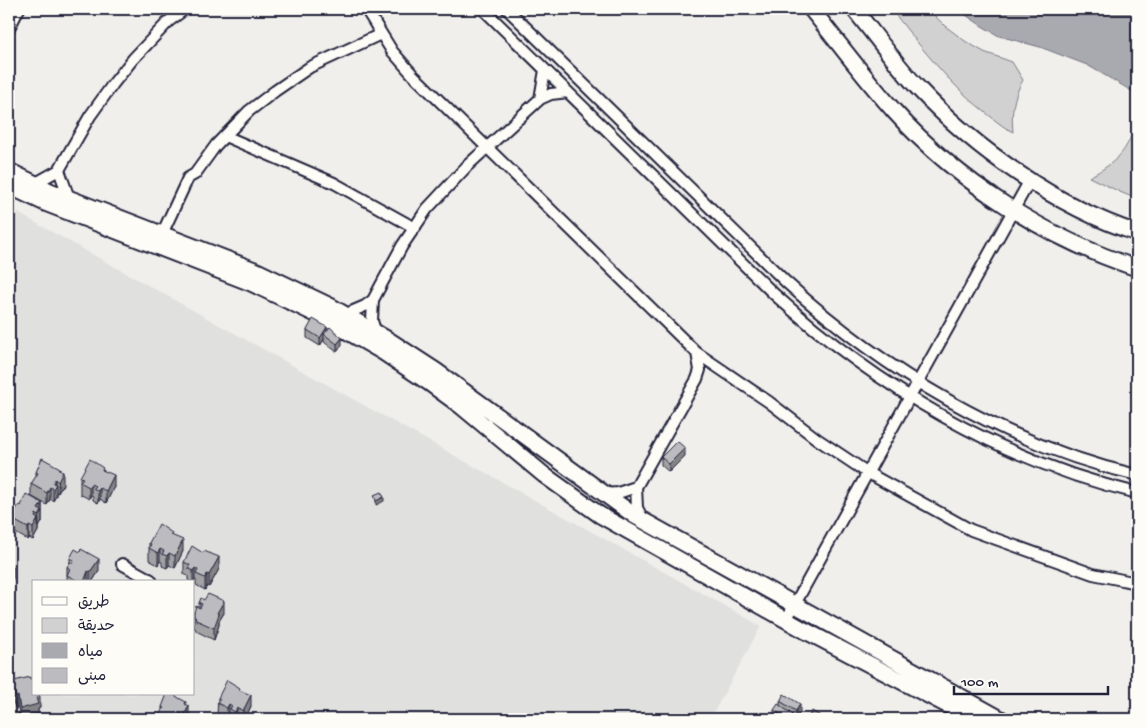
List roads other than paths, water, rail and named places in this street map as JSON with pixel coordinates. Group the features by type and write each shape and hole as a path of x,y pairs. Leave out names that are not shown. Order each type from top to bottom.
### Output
{"main road":[{"path":"811,9 867,79 912,130 966,177 1040,227 1091,251 1137,268"},
{"path":"854,9 918,88 943,113 991,154 1055,197 1137,233"},
{"path":"9,171 34,184 257,271 344,315 436,371 603,494 645,522 1001,719"},
{"path":"9,186 45,203 251,282 324,318 383,352 428,382 461,406 544,475 600,515 786,620 974,719"}],"street":[{"path":"9,28 19,9"},
{"path":"366,9 392,51 413,75 697,353 769,402 817,440 868,473 971,530 1093,574 1137,583"},
{"path":"483,9 774,294 804,321 868,371 974,433 1037,461 1137,493"},
{"path":"507,9 800,295 857,342 917,382 981,417 1043,445 1078,458 1137,475"},
{"path":"34,184 58,170 90,116 113,84 133,59 182,10"},
{"path":"162,234 188,178 195,174 216,145 249,111 294,77 326,58 381,34"},
{"path":"540,99 545,70"},
{"path":"344,315 365,306 373,300 402,246 427,209 468,165 540,99 551,94 568,92"},
{"path":"225,136 334,183 415,228"},
{"path":"58,170 69,198"},
{"path":"786,620 1030,180"},
{"path":"373,300 372,321 376,333"},
{"path":"645,522 637,508 636,487 696,379 700,370 700,361 697,353"},
{"path":"603,494 618,493 636,487"},
{"path":"122,564 151,580"}],"water":[{"path":"957,9 1137,9 1137,94 1087,65 1040,47 999,36"}]}
